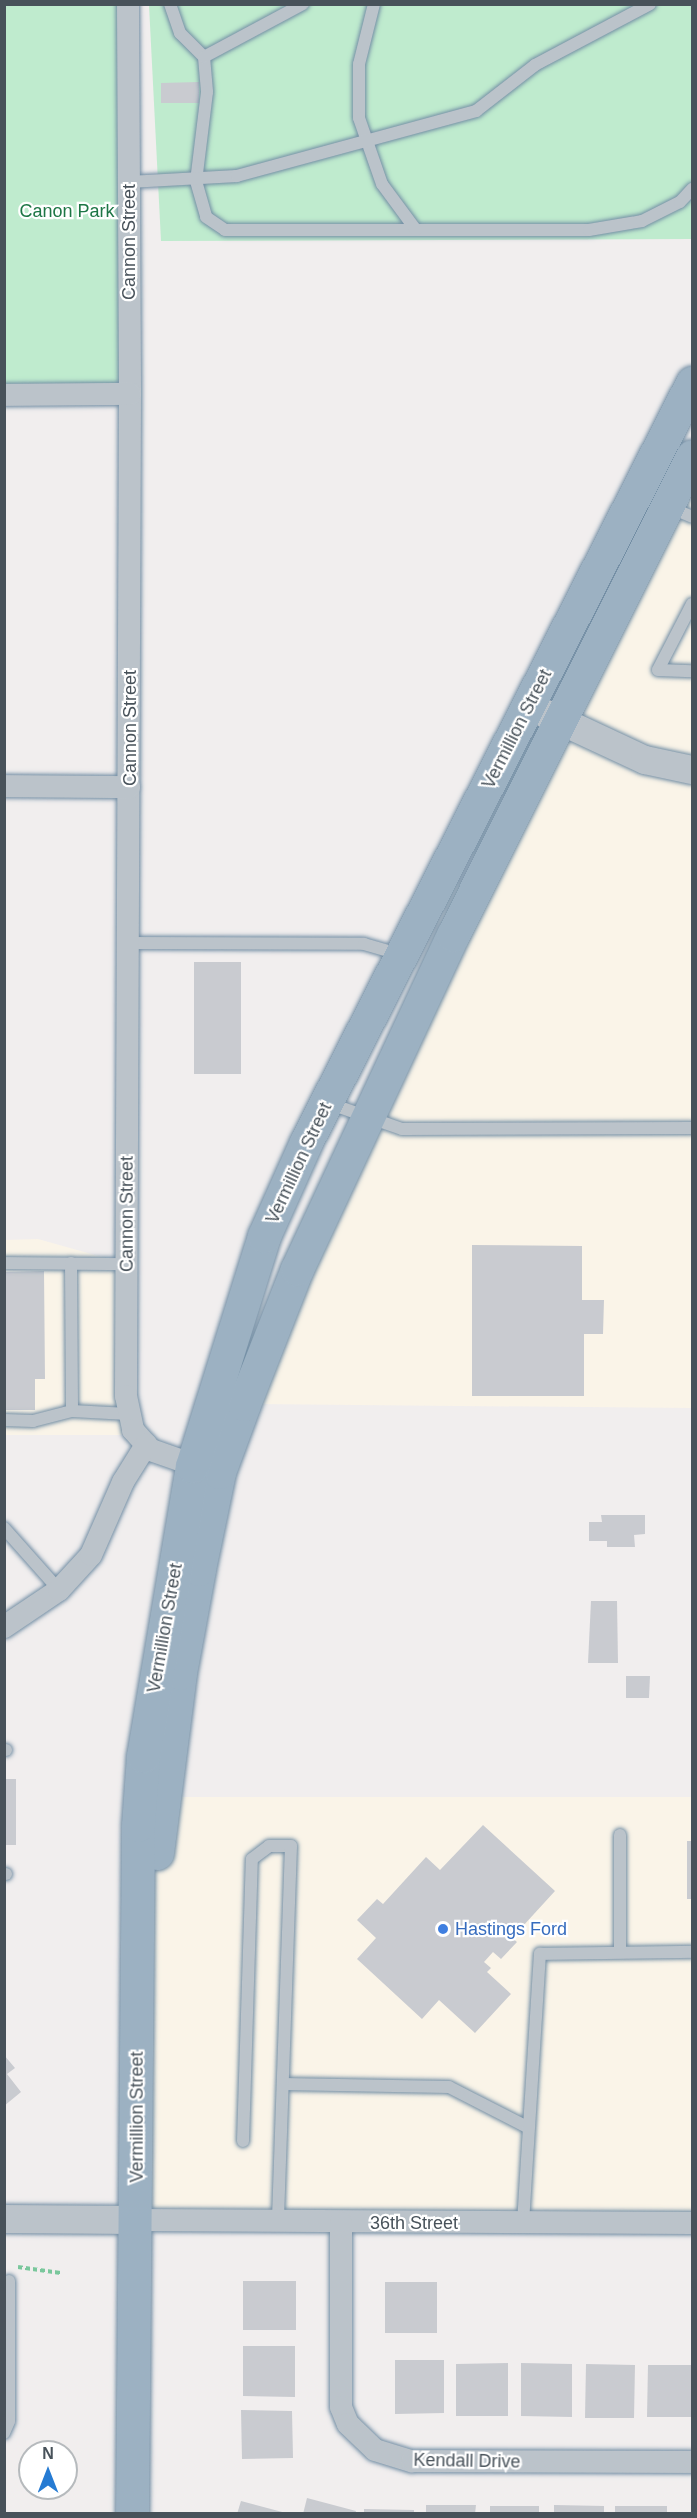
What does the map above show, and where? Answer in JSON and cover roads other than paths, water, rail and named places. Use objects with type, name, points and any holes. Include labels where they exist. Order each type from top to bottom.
[{"type":"highway","name":"Vermillion Street","points":[[132,2514],[138,2013],[206,1469],[264,1236],[400,954],[693,383]]},
{"type":"highway","name":"Vermillion Street","points":[[206,1469],[453,935],[560,723],[680,512],[693,456]]},
{"type":"street","name":"Cannon Street","points":[[128,4],[130,394],[128,1414],[133,1430],[146,1445],[162,1457],[206,1469]]},
{"type":"street","points":[[4,395],[130,394]]},
{"type":"street","points":[[529,706],[560,723],[645,760],[693,770]]},
{"type":"street","points":[[4,786],[129,787]]},
{"type":"street","points":[[4,1627],[59,1590],[91,1555],[123,1482],[146,1445]]},
{"type":"street","points":[[4,2219],[136,2220]]},
{"type":"street","name":"36th Street","points":[[136,2220],[278,2223],[693,2223]]},
{"type":"street","name":"Kendall Drive","points":[[341,2223],[341,2407],[348,2424],[375,2450],[412,2461],[693,2462]]},
{"type":"lane","points":[[170,4],[180,33],[204,57],[207,92],[196,181],[206,217],[225,230],[614,227],[651,217],[692,192]]},
{"type":"lane","points":[[204,57],[303,4]]},
{"type":"lane","points":[[374,4],[359,64],[359,118],[364,139],[382,184],[416,230]]},
{"type":"lane","points":[[129,182],[196,181],[237,176],[364,139],[476,111],[535,65],[650,4]]},
{"type":"lane","points":[[693,604],[658,670],[693,671]]},
{"type":"lane","points":[[129,943],[364,944],[400,954]]},
{"type":"lane","points":[[328,1103],[402,1129],[450,1131],[693,1128]]},
{"type":"lane","points":[[4,1263],[127,1264]]},
{"type":"lane","points":[[71,1263],[72,1411]]},
{"type":"lane","points":[[4,1420],[33,1421],[72,1411],[128,1414]]},
{"type":"lane","points":[[4,1528],[59,1590]]},
{"type":"lane","points":[[620,1835],[620,1952]]},
{"type":"lane","points":[[243,2141],[252,1858],[269,1846],[291,1846],[278,2223]]},
{"type":"lane","points":[[523,2223],[527,2127],[540,1954],[693,1952]]},
{"type":"lane","points":[[283,2084],[449,2086],[527,2127]]},
{"type":"lane","points":[[4,2433],[9,2421],[9,2281]]},
{"type":"place","name":"Hastings Ford","points":[[443,1929]]},
{"type":"park label","name":"Canon Park","points":[[67,211]]}]
